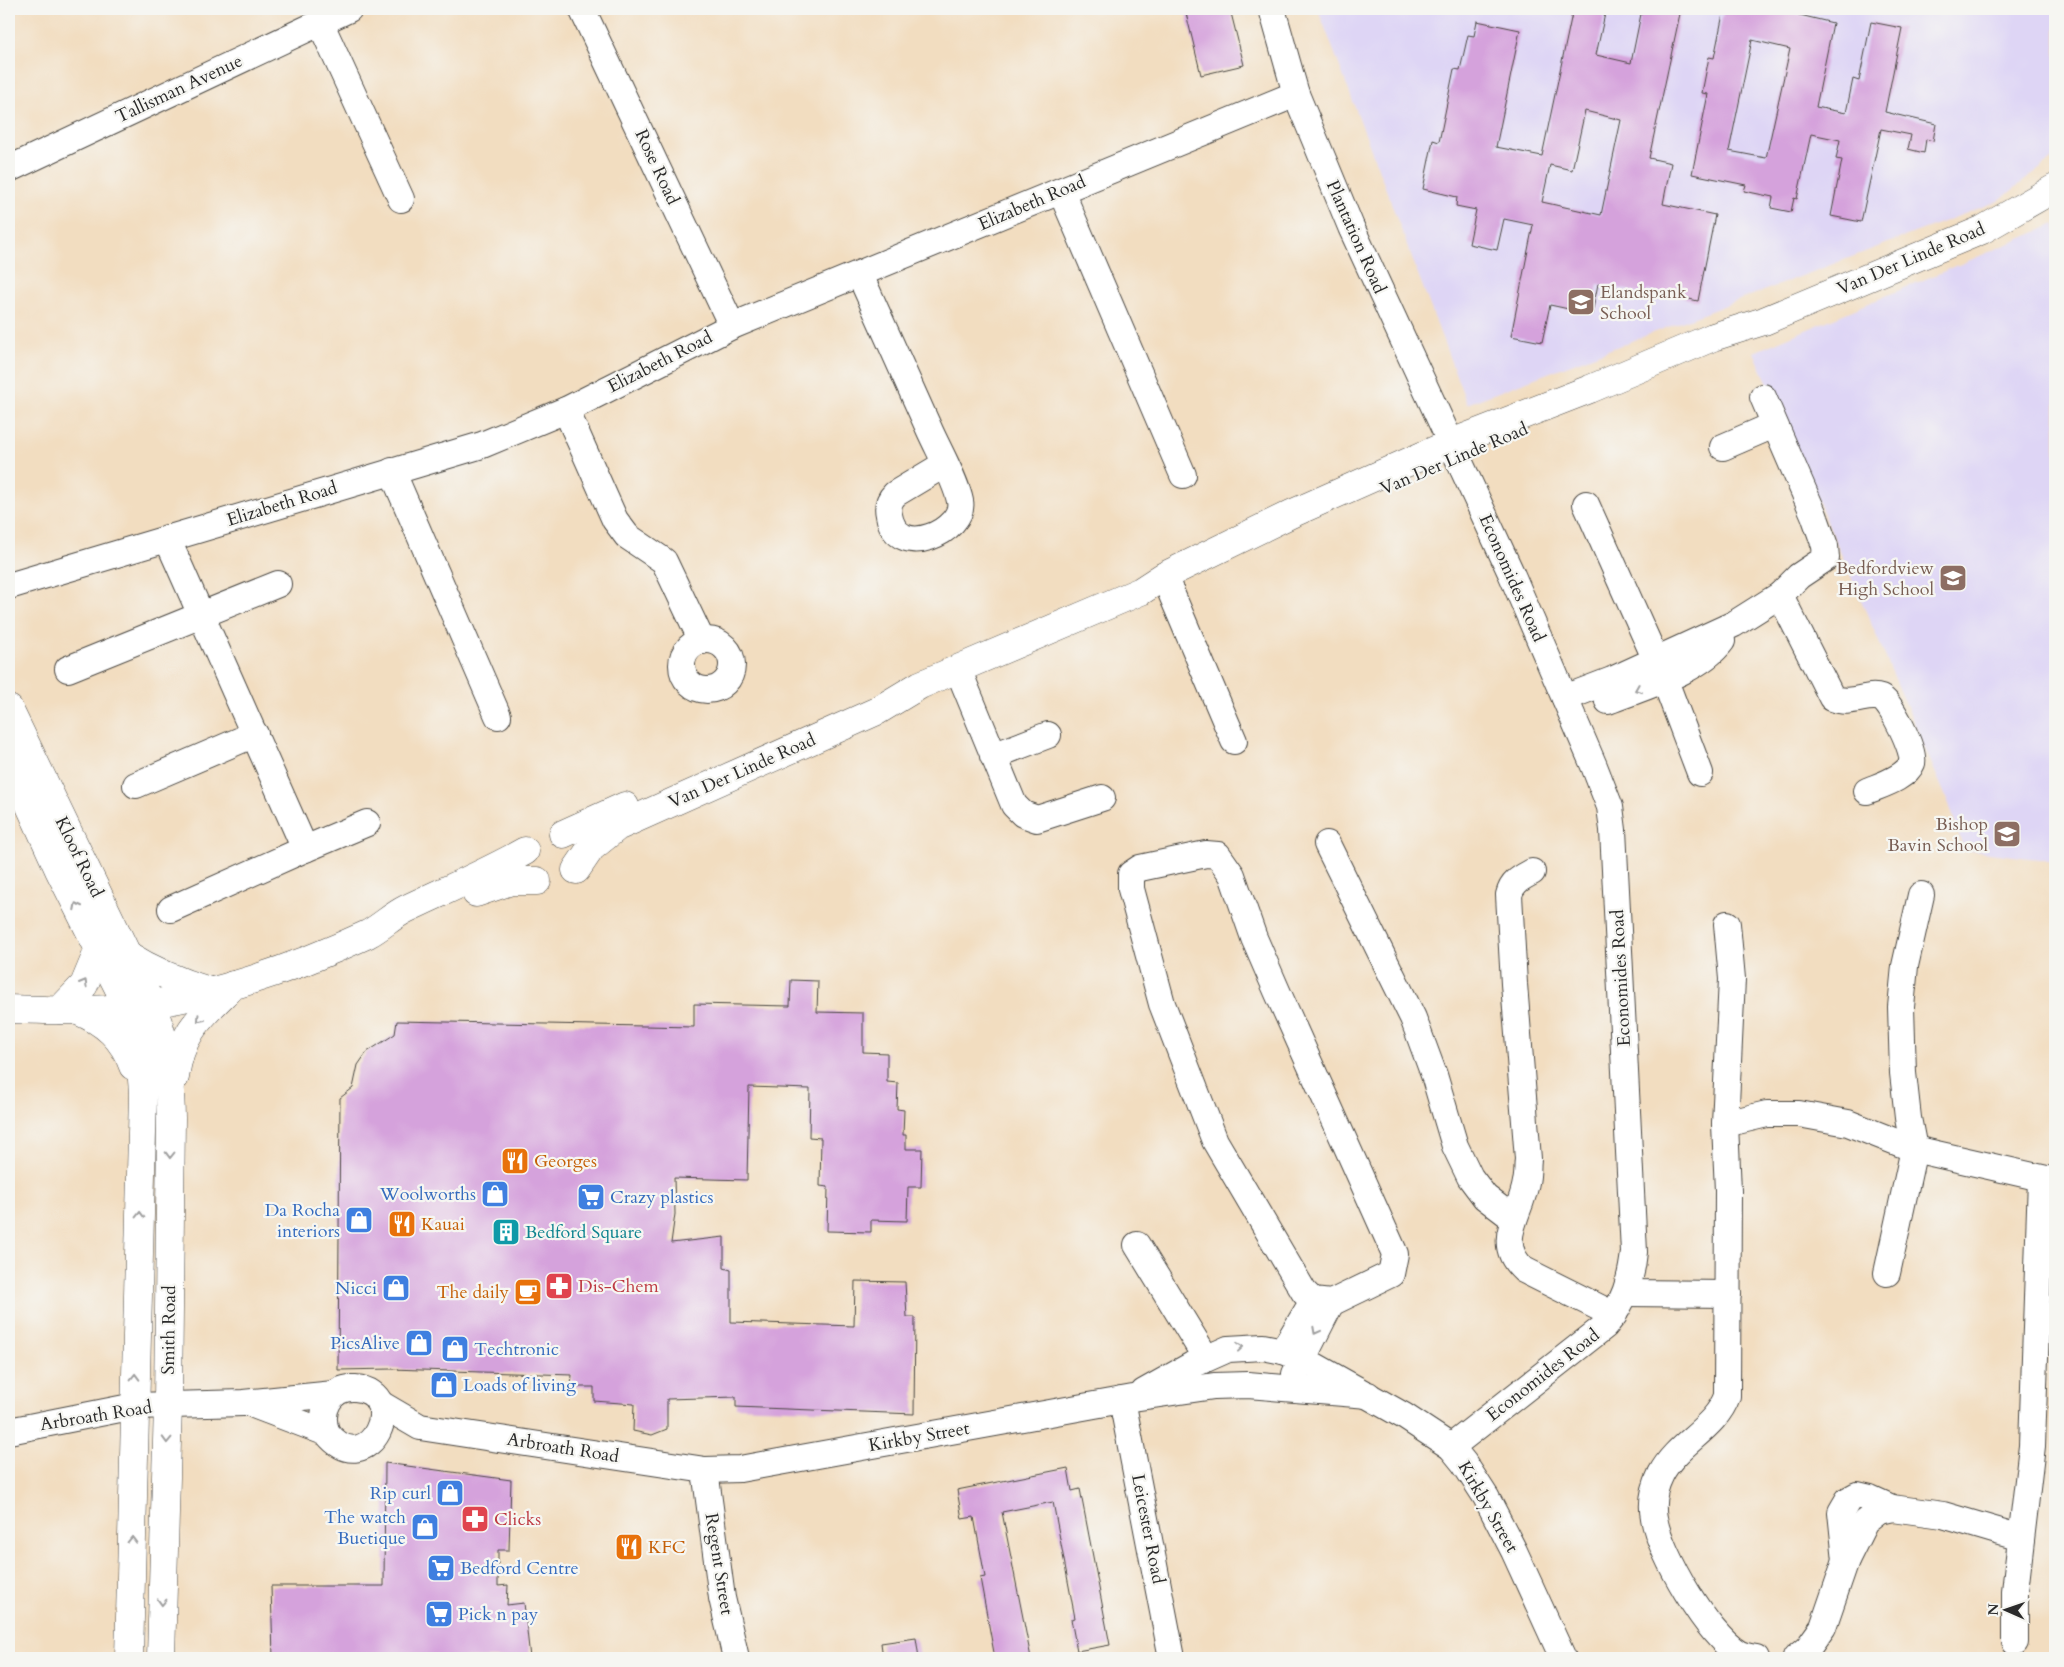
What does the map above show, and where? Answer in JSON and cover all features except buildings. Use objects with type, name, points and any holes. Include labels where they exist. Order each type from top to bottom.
[{"type":"main road","name":"Van Der Linde Road","points":[[576,870],[591,848],[617,826],[877,711],[920,685],[1166,580],[1211,564],[1454,450],[1701,356],[1744,336],[1764,321],[1982,230],[2055,188]]},
{"type":"main road","points":[[1982,230],[2020,218],[2055,202]]},
{"type":"main road","name":"Van Der Linde Road","points":[[563,834],[872,697],[920,685]]},
{"type":"main road","name":"Kloof Road","points":[[9,709],[18,774],[139,1006]]},
{"type":"main road","points":[[9,1008],[69,1010],[139,1006],[223,988],[306,961],[370,932],[405,910],[488,872],[525,851],[533,838],[540,834],[555,831],[563,834],[575,845],[578,862],[576,870],[562,883],[547,885],[537,882],[511,881],[412,922],[370,932]]},
{"type":"main road","points":[[525,851],[526,868],[537,882]]},
{"type":"main road","points":[[69,1010],[84,985],[112,951],[176,982],[223,988]]},
{"type":"main road","points":[[171,1118],[177,1062],[182,1044],[190,1030],[223,988]]},
{"type":"main road","name":"Smith Road","points":[[129,1658],[143,1093],[139,1006]]},
{"type":"main road","name":"Smith Road","points":[[139,1006],[162,1029],[170,1079],[168,1405],[161,1658]]},
{"type":"main road","points":[[69,1010],[92,1016],[114,1032],[131,1061],[143,1093]]},
{"type":"street","name":"Tallisman Avenue","points":[[9,168],[349,9]]},
{"type":"street","name":"Rose Road","points":[[582,9],[732,326]]},
{"type":"street","name":"Plantation Road","points":[[1272,9],[1296,94],[1351,227],[1454,450]]},
{"type":"street","points":[[320,22],[401,199]]},
{"type":"street","name":"Elizabeth Road","points":[[9,586],[482,444],[566,410],[732,326],[860,275],[1296,94]]},
{"type":"street","points":[[1061,191],[1183,475]]},
{"type":"street","points":[[860,275],[945,464]]},
{"type":"street","points":[[1568,707],[1660,669],[1780,595],[1799,576],[1826,558],[1826,546],[1814,515],[1763,397]]},
{"type":"street","points":[[566,410],[615,520],[627,536],[664,561],[702,641]]},
{"type":"street","points":[[1723,447],[1774,425]]},
{"type":"street","name":"Economides Road","points":[[1451,1448],[1594,1337],[1620,1304],[1632,1274],[1634,1252],[1614,830],[1610,807],[1568,707],[1454,450]]},
{"type":"street","points":[[392,471],[498,716]]},
{"type":"street","points":[[1586,504],[1660,669],[1700,772]]},
{"type":"street","points":[[167,538],[305,849]]},
{"type":"street","points":[[1166,580],[1234,741]]},
{"type":"street","points":[[68,669],[278,584]]},
{"type":"street","points":[[1780,595],[1832,698],[1844,702],[1876,697],[1885,700],[1905,736],[1913,760],[1912,764],[1894,780],[1867,791]]},
{"type":"street","points":[[958,669],[1014,805],[1023,814],[1037,819],[1102,798]]},
{"type":"street","points":[[136,784],[255,734]]},
{"type":"street","points":[[993,756],[1048,735]]},
{"type":"street","points":[[171,909],[368,823]]},
{"type":"street","points":[[1327,844],[1413,1018],[1434,1074],[1455,1146],[1470,1177],[1485,1197],[1514,1219]]},
{"type":"street","points":[[1288,1389],[1292,1354],[1322,1302],[1391,1274],[1395,1254],[1254,938],[1232,875],[1218,855],[1206,854],[1140,868],[1131,874],[1134,899],[1162,1004],[1215,1141],[1304,1292],[1322,1302]]},
{"type":"street","points":[[1532,872],[1518,880],[1511,887],[1510,895],[1514,984],[1528,1158],[1526,1183],[1509,1240],[1509,1250],[1514,1261],[1524,1270],[1620,1304],[1728,1294]]},
{"type":"street","points":[[1887,1273],[1914,1149],[1903,1073],[1901,1007],[1905,966],[1921,895]]},
{"type":"street","points":[[1727,924],[1732,979],[1725,1124],[1728,1294],[1727,1387],[1724,1403],[1710,1421],[1674,1454],[1656,1485],[1652,1502],[1659,1537],[1708,1625],[1739,1654],[1756,1658]]},
{"type":"street","points":[[1725,1124],[1768,1114],[1800,1114],[1848,1123],[1914,1149],[2048,1180],[2032,1446],[2015,1591],[2015,1642]]},
{"type":"street","points":[[1138,1245],[1203,1360],[1214,1386]]},
{"type":"street","name":"Kirkby Street","points":[[1127,1399],[1228,1349],[1263,1346],[1292,1354],[1368,1395],[1451,1448],[1464,1463],[1486,1498],[1538,1599],[1563,1658]]},
{"type":"street","name":"Kirkby Street","points":[[705,1470],[740,1470],[1127,1399],[1214,1386],[1248,1385],[1368,1395]]},
{"type":"street","points":[[346,1388],[356,1388],[373,1396],[379,1403],[383,1420],[377,1436],[362,1446],[352,1448],[334,1441],[327,1433],[323,1417],[324,1408],[334,1394],[346,1388]]},
{"type":"street","name":"Arbroath Road","points":[[9,1431],[135,1406],[243,1403],[334,1394]]},
{"type":"street","name":"Leicester Road","points":[[1127,1399],[1172,1658]]},
{"type":"street","name":"Arbroath Road","points":[[243,1403],[269,1410],[327,1433]]},
{"type":"street","name":"Arbroath Road","points":[[379,1403],[420,1427]]},
{"type":"street","name":"Arbroath Road","points":[[377,1436],[420,1427],[705,1470]]},
{"type":"street","name":"Regent Street","points":[[705,1470],[722,1598],[736,1658]]},
{"type":"street","points":[[1796,1658],[1808,1648],[1823,1627],[1846,1560],[1866,1522],[1879,1511],[1892,1508],[1943,1515],[2020,1538]]},
{"type":"shaded area","name":"Elandspank School","points":[[1318,9],[2055,9],[2055,157],[1998,201],[1467,404]]},
{"type":"shaded area","name":"Bedfordview High School","points":[[2055,224],[2055,861],[1964,850],[1949,804],[1754,352]]},
{"type":"place","name":"Elandspank School","points":[[1581,302]]},
{"type":"place","name":"Bedfordview High School","points":[[1953,578]]},
{"type":"place","name":"Bishop Bavin School","points":[[2007,834]]},
{"type":"place","name":"Georges","points":[[515,1161]]},
{"type":"place","name":"Woolworths","points":[[495,1194]]},
{"type":"place","name":"Crazy plastics","points":[[591,1197]]},
{"type":"place","name":"Da Rocha interiors","points":[[359,1220]]},
{"type":"place","name":"Kauai","points":[[402,1224]]},
{"type":"place","name":"Bedford Square","points":[[506,1232]]},
{"type":"place","name":"Dis-Chem","points":[[559,1286]]},
{"type":"place","name":"Nicci","points":[[396,1288]]},
{"type":"place","name":"The daily","points":[[528,1292]]},
{"type":"place","name":"PicsAlive","points":[[419,1343]]},
{"type":"place","name":"Techtronic","points":[[455,1349]]},
{"type":"place","name":"Loads of living","points":[[444,1385]]},
{"type":"place","name":"Rip curl","points":[[450,1493]]},
{"type":"place","name":"Clicks","points":[[475,1519]]},
{"type":"place","name":"The watch Buetique","points":[[425,1527]]},
{"type":"place","name":"KFC","points":[[629,1547]]},
{"type":"place","name":"Bedford Centre","points":[[441,1568]]},
{"type":"place","name":"Pick n pay","points":[[439,1614]]}]
